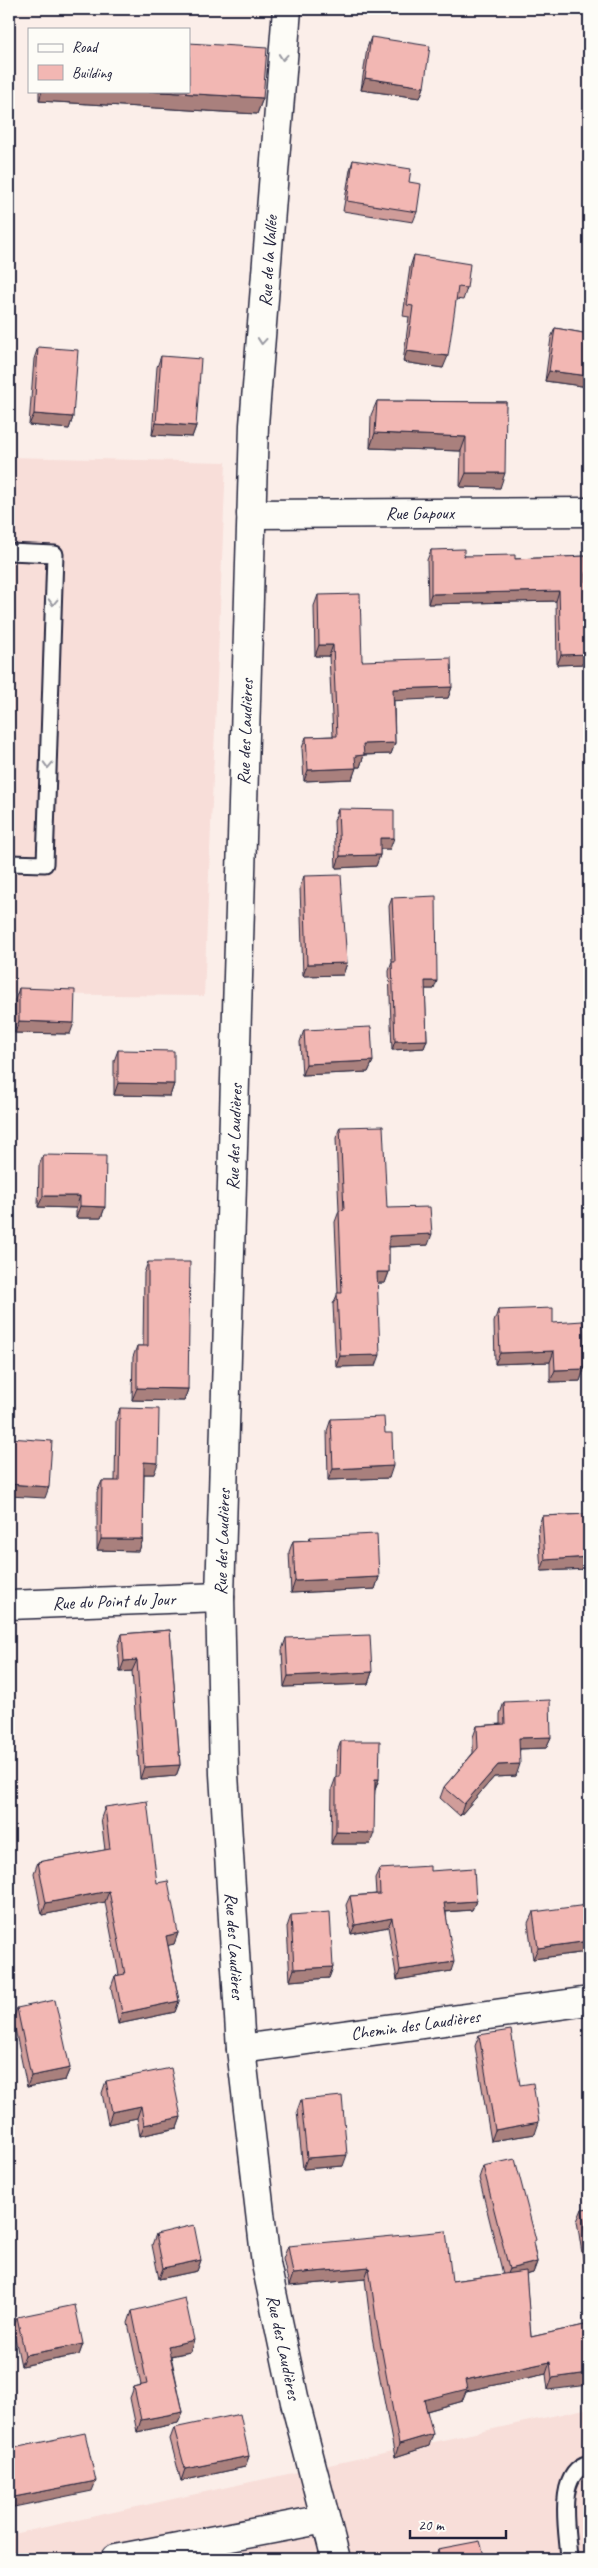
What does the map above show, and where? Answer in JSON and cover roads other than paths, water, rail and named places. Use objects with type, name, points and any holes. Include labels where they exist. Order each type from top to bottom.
[{"type":"street","name":"Rue de la Vallée","points":[[251,514],[254,425],[288,9]]},
{"type":"street","name":"Rue Gapoux","points":[[251,514],[589,512]]},
{"type":"street","name":"Rue des Laudières","points":[[251,514],[220,1597],[224,1774],[241,2049],[266,2264],[295,2402],[336,2559]]},
{"type":"street","name":"Rue du Point du Jour","points":[[9,1605],[220,1597]]},
{"type":"street","name":"Chemin des Laudières","points":[[241,2049],[589,2000]]},
{"type":"street","points":[[115,2559],[325,2519]]},
{"type":"lane","points":[[9,552],[55,554],[45,864],[9,862]]},
{"type":"lane","points":[[570,2559],[565,2497],[571,2477],[584,2465],[589,2464]]}]
